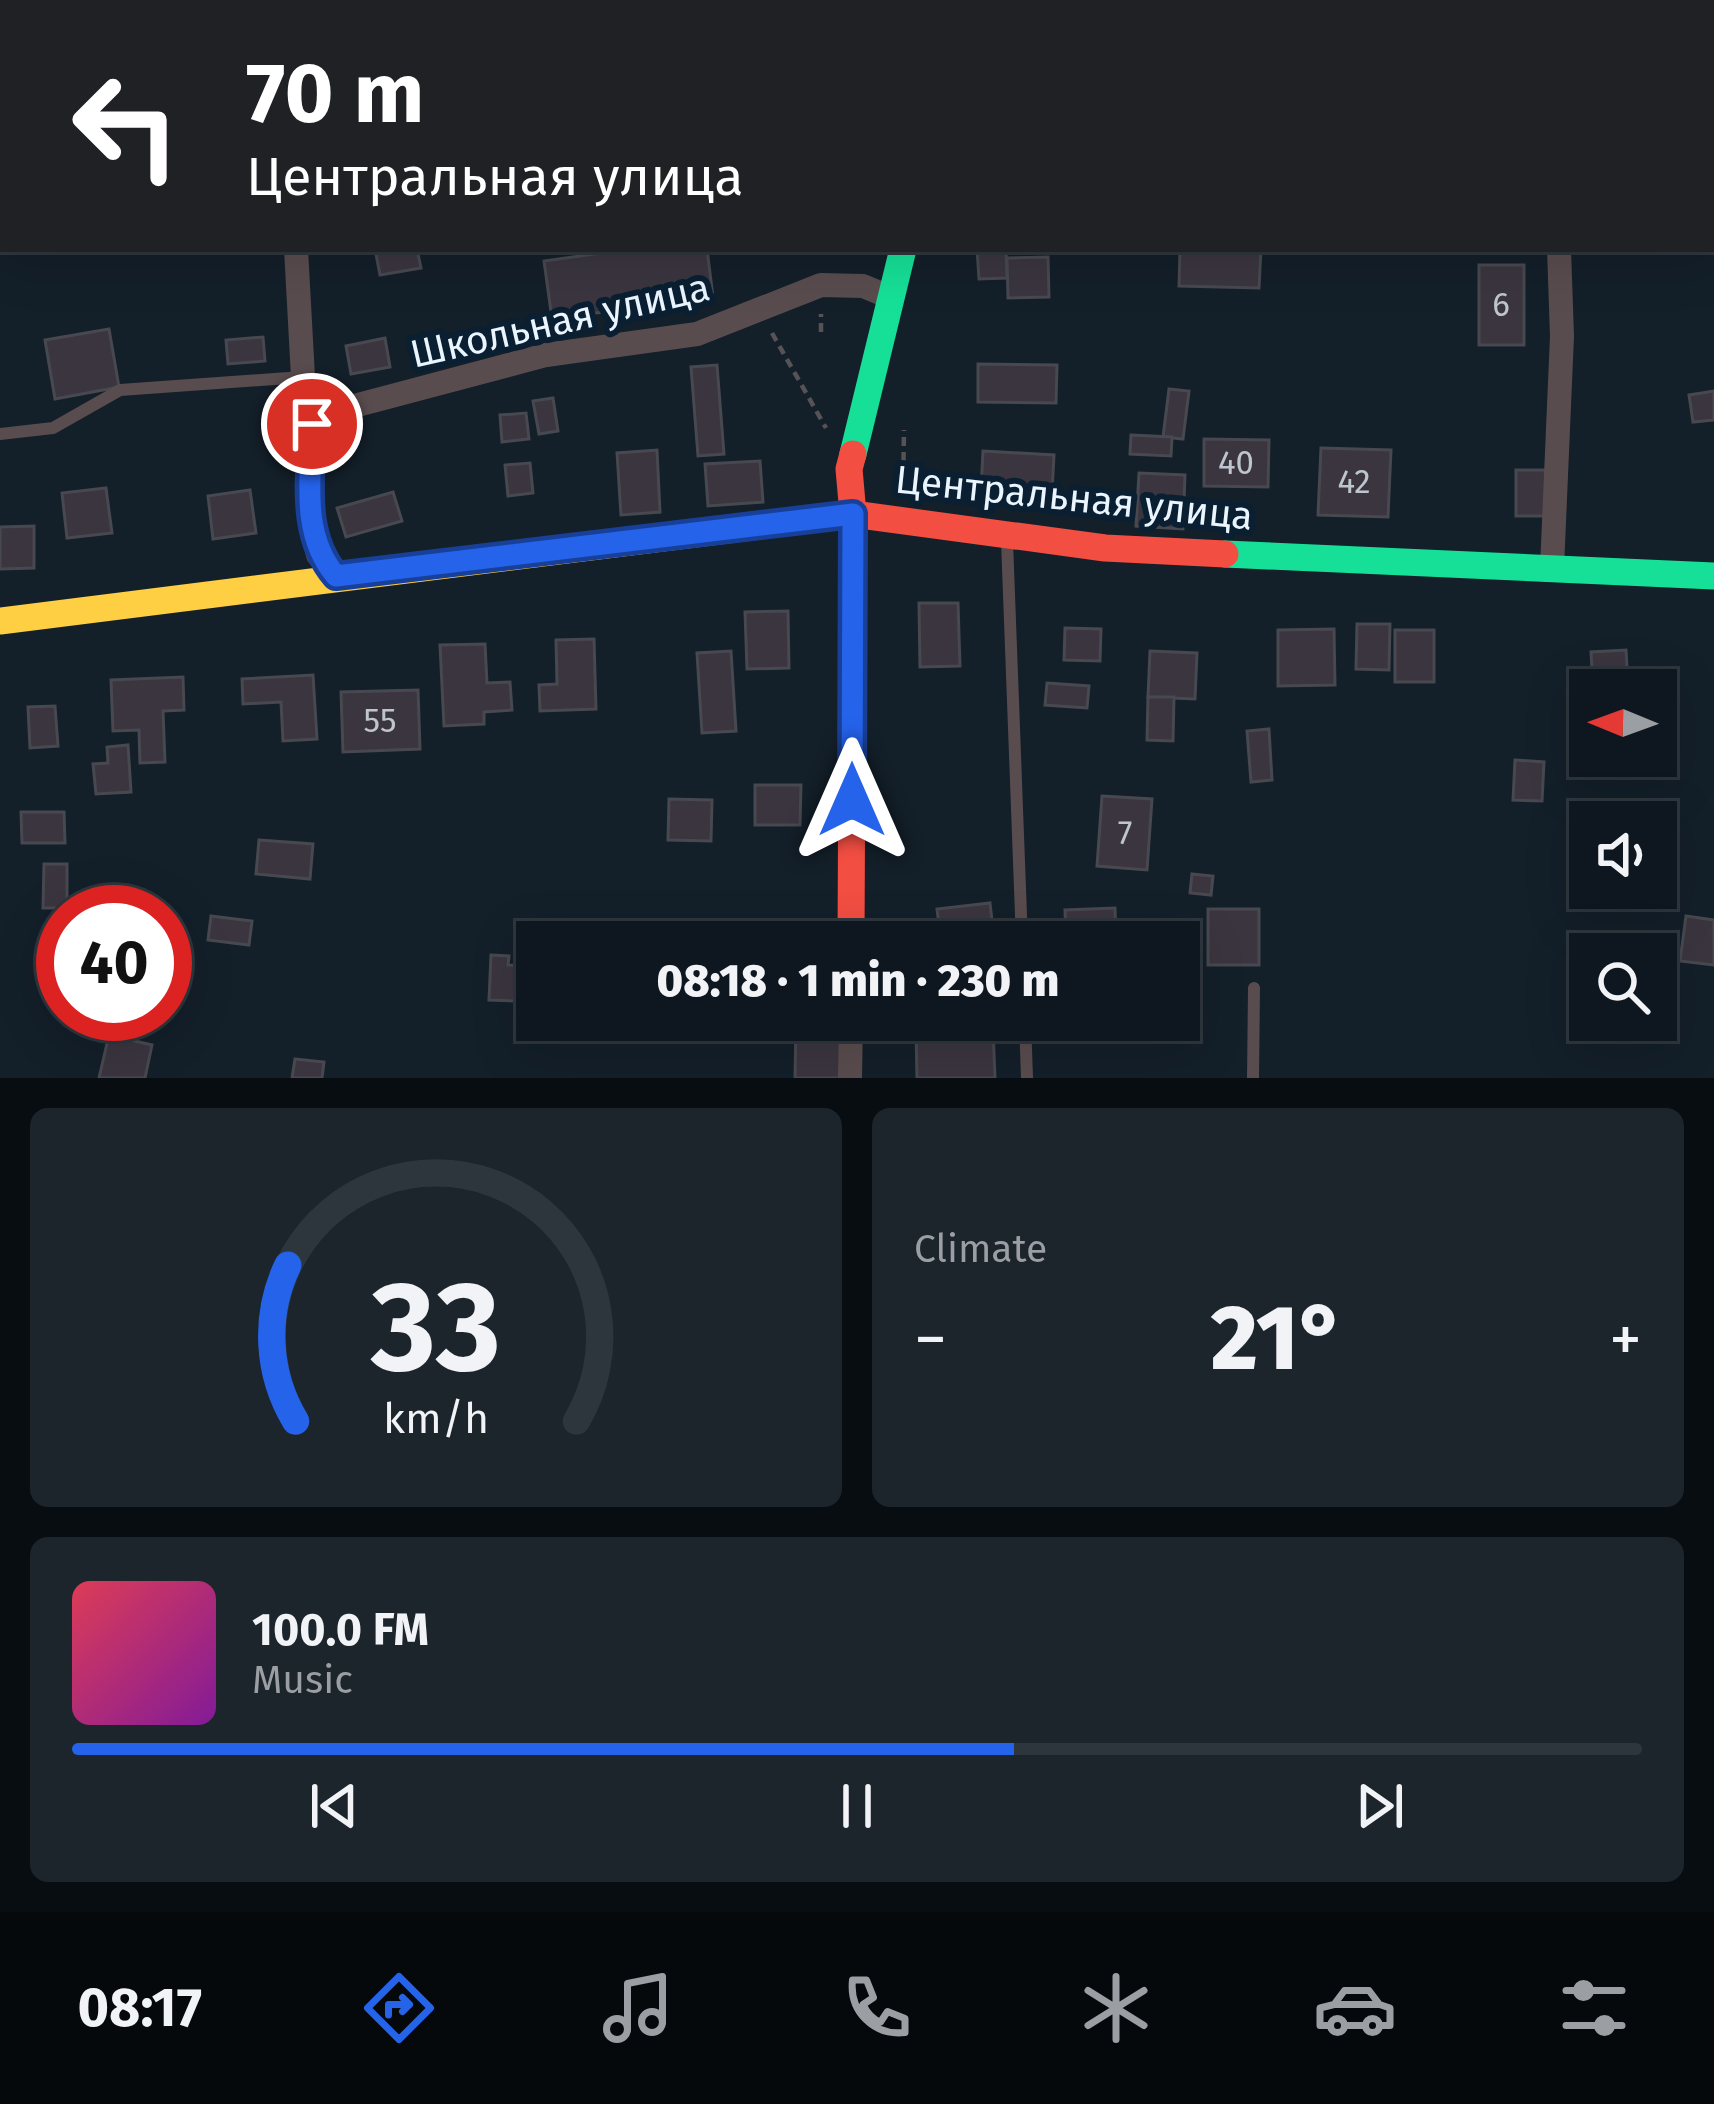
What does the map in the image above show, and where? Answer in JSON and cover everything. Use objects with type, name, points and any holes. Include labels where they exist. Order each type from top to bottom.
[{"type":"street","points":[[296,252],[303,377],[312,424],[310,519],[318,555],[336,576]]},
{"type":"street","points":[[851,921],[853,514],[849,469],[902,252]]},
{"type":"street","points":[[1552,568],[1562,336],[1559,252]]},
{"type":"street","name":"Школьная улица","points":[[312,424],[354,406],[546,355],[697,334],[821,285],[842,283],[892,298]]},
{"type":"street","name":"Центральная улица","points":[[0,621],[853,514],[1105,548],[1714,576]]},
{"type":"street","points":[[850,1041],[850,1078]]},
{"type":"lane","points":[[0,434],[53,428],[120,390],[303,377]]},
{"type":"lane","points":[[1007,534],[1021,921]]},
{"type":"lane","points":[[1253,1078],[1255,988]]},
{"type":"lane","points":[[1026,1041],[1027,1078]]},
{"type":"path","points":[[759,309],[849,469]]},
{"type":"path","points":[[903,520],[904,430]]},
{"type":"building","points":[[376,252],[418,252],[421,268],[380,275]]},
{"type":"building","points":[[608,252],[707,252],[713,297],[552,319],[544,261]]},
{"type":"building","points":[[977,252],[1006,252],[1007,278],[979,279]]},
{"type":"building","points":[[1180,252],[1261,252],[1259,288],[1179,286]]},
{"type":"building","points":[[1048,257],[1049,297],[1008,298],[1007,258]]},
{"type":"building","points":[[1479,265],[1524,265],[1524,345],[1479,345]]},
{"type":"building","points":[[109,329],[119,387],[55,399],[45,340]]},
{"type":"building","points":[[263,337],[265,361],[228,364],[226,340]]},
{"type":"building","points":[[385,338],[390,367],[351,374],[346,346]]},
{"type":"building","points":[[978,364],[1057,365],[1056,403],[978,402]]},
{"type":"building","points":[[717,365],[724,454],[698,456],[691,367]]},
{"type":"building","points":[[1169,389],[1189,391],[1183,439],[1163,437]]},
{"type":"building","points":[[1714,391],[1714,420],[1693,422],[1689,395]]},
{"type":"building","points":[[553,398],[558,431],[539,434],[533,401]]},
{"type":"building","points":[[526,413],[529,439],[502,442],[500,415]]},
{"type":"building","points":[[1131,435],[1172,437],[1171,456],[1130,454]]},
{"type":"building","points":[[1204,439],[1269,440],[1268,487],[1204,486]]},
{"type":"building","points":[[1321,448],[1391,450],[1388,517],[1318,515]]},
{"type":"building","points":[[657,450],[660,512],[621,515],[617,453]]},
{"type":"building","points":[[983,451],[1054,455],[1052,493],[981,490]]},
{"type":"building","points":[[760,461],[763,502],[708,506],[705,464]]},
{"type":"building","points":[[530,463],[533,493],[508,496],[505,465]]},
{"type":"building","points":[[1516,470],[1548,470],[1548,516],[1516,516]]},
{"type":"building","points":[[1139,473],[1185,475],[1183,529],[1136,526]]},
{"type":"building","points":[[106,488],[112,533],[67,538],[62,493]]},
{"type":"building","points":[[250,490],[256,533],[213,539],[208,496]]},
{"type":"building","points":[[393,492],[402,521],[346,537],[337,508]]},
{"type":"building","points":[[34,526],[34,568],[0,569],[0,527]]},
{"type":"building","points":[[919,603],[958,603],[960,666],[920,667]]},
{"type":"building","points":[[788,611],[789,668],[747,669],[745,612]]},
{"type":"building","points":[[1357,624],[1390,624],[1389,670],[1356,669]]},
{"type":"building","points":[[1065,628],[1101,629],[1100,661],[1064,660]]},
{"type":"building","points":[[1334,629],[1335,685],[1278,686],[1278,630]]},
{"type":"building","points":[[1395,630],[1434,630],[1434,682],[1395,682]]},
{"type":"building","points":[[594,639],[596,709],[540,711],[539,685],[557,684],[556,640]]},
{"type":"building","points":[[485,644],[487,683],[510,682],[512,710],[484,712],[484,724],[444,726],[440,645]]},
{"type":"building","points":[[1626,650],[1627,669],[1592,669],[1591,652]]},
{"type":"building","points":[[731,651],[736,731],[702,733],[697,653]]},
{"type":"building","points":[[1150,651],[1197,653],[1195,699],[1148,697]]},
{"type":"building","points":[[313,675],[317,739],[283,741],[281,702],[243,704],[242,679]]},
{"type":"building","points":[[183,677],[184,710],[163,711],[165,762],[140,763],[139,730],[113,731],[111,680]]},
{"type":"building","points":[[1047,683],[1089,686],[1087,708],[1045,705]]},
{"type":"building","points":[[418,690],[420,749],[343,752],[341,692]]},
{"type":"building","points":[[1148,697],[1174,697],[1173,741],[1147,740]]},
{"type":"building","points":[[55,706],[58,746],[30,748],[28,707]]},
{"type":"building","points":[[1269,729],[1272,780],[1251,782],[1247,731]]},
{"type":"building","points":[[128,745],[131,792],[96,794],[93,764],[108,763],[107,747]]},
{"type":"building","points":[[1515,760],[1544,762],[1542,801],[1513,800]]},
{"type":"building","points":[[755,785],[801,785],[800,825],[755,825]]},
{"type":"building","points":[[1102,796],[1152,799],[1147,870],[1097,866]]},
{"type":"building","points":[[669,799],[712,800],[711,841],[668,840]]},
{"type":"building","points":[[21,812],[64,812],[65,843],[22,843]]},
{"type":"building","points":[[259,840],[313,844],[310,879],[256,874]]},
{"type":"building","points":[[44,864],[67,864],[67,885],[44,885]]},
{"type":"building","points":[[1192,874],[1213,876],[1211,895],[1190,893]]},
{"type":"building","points":[[990,903],[992,921],[938,921],[937,909]]},
{"type":"building","points":[[1115,908],[1115,921],[1065,921],[1065,910]]},
{"type":"building","points":[[1208,909],[1259,909],[1259,965],[1208,965]]},
{"type":"building","points":[[211,916],[252,921],[249,945],[208,940]]},
{"type":"building","points":[[1686,916],[1714,920],[1714,965],[1680,961]]},
{"type":"building","points":[[491,955],[509,956],[508,965],[516,965],[516,1001],[489,1000]]},
{"type":"building","points":[[108,1041],[152,1045],[145,1078],[99,1078]]},
{"type":"building","points":[[796,1041],[841,1041],[840,1078],[795,1078]]},
{"type":"building","points":[[916,1041],[994,1041],[995,1078],[917,1078]]},
{"type":"building","points":[[295,1059],[324,1062],[322,1078],[292,1078]]},
{"type":"traffic: fast","points":[[853,454],[902,252]]},
{"type":"traffic: fast","points":[[1225,554],[1714,576]]},
{"type":"traffic: slow","points":[[0,621],[799,521]]},
{"type":"traffic: jam","points":[[851,921],[853,514],[849,469],[853,454]]},
{"type":"traffic: jam","points":[[799,521],[853,514],[1105,548],[1225,554]]},
{"type":"route","points":[[312,424],[310,519],[318,555],[336,576],[853,514],[852,800]]}]
